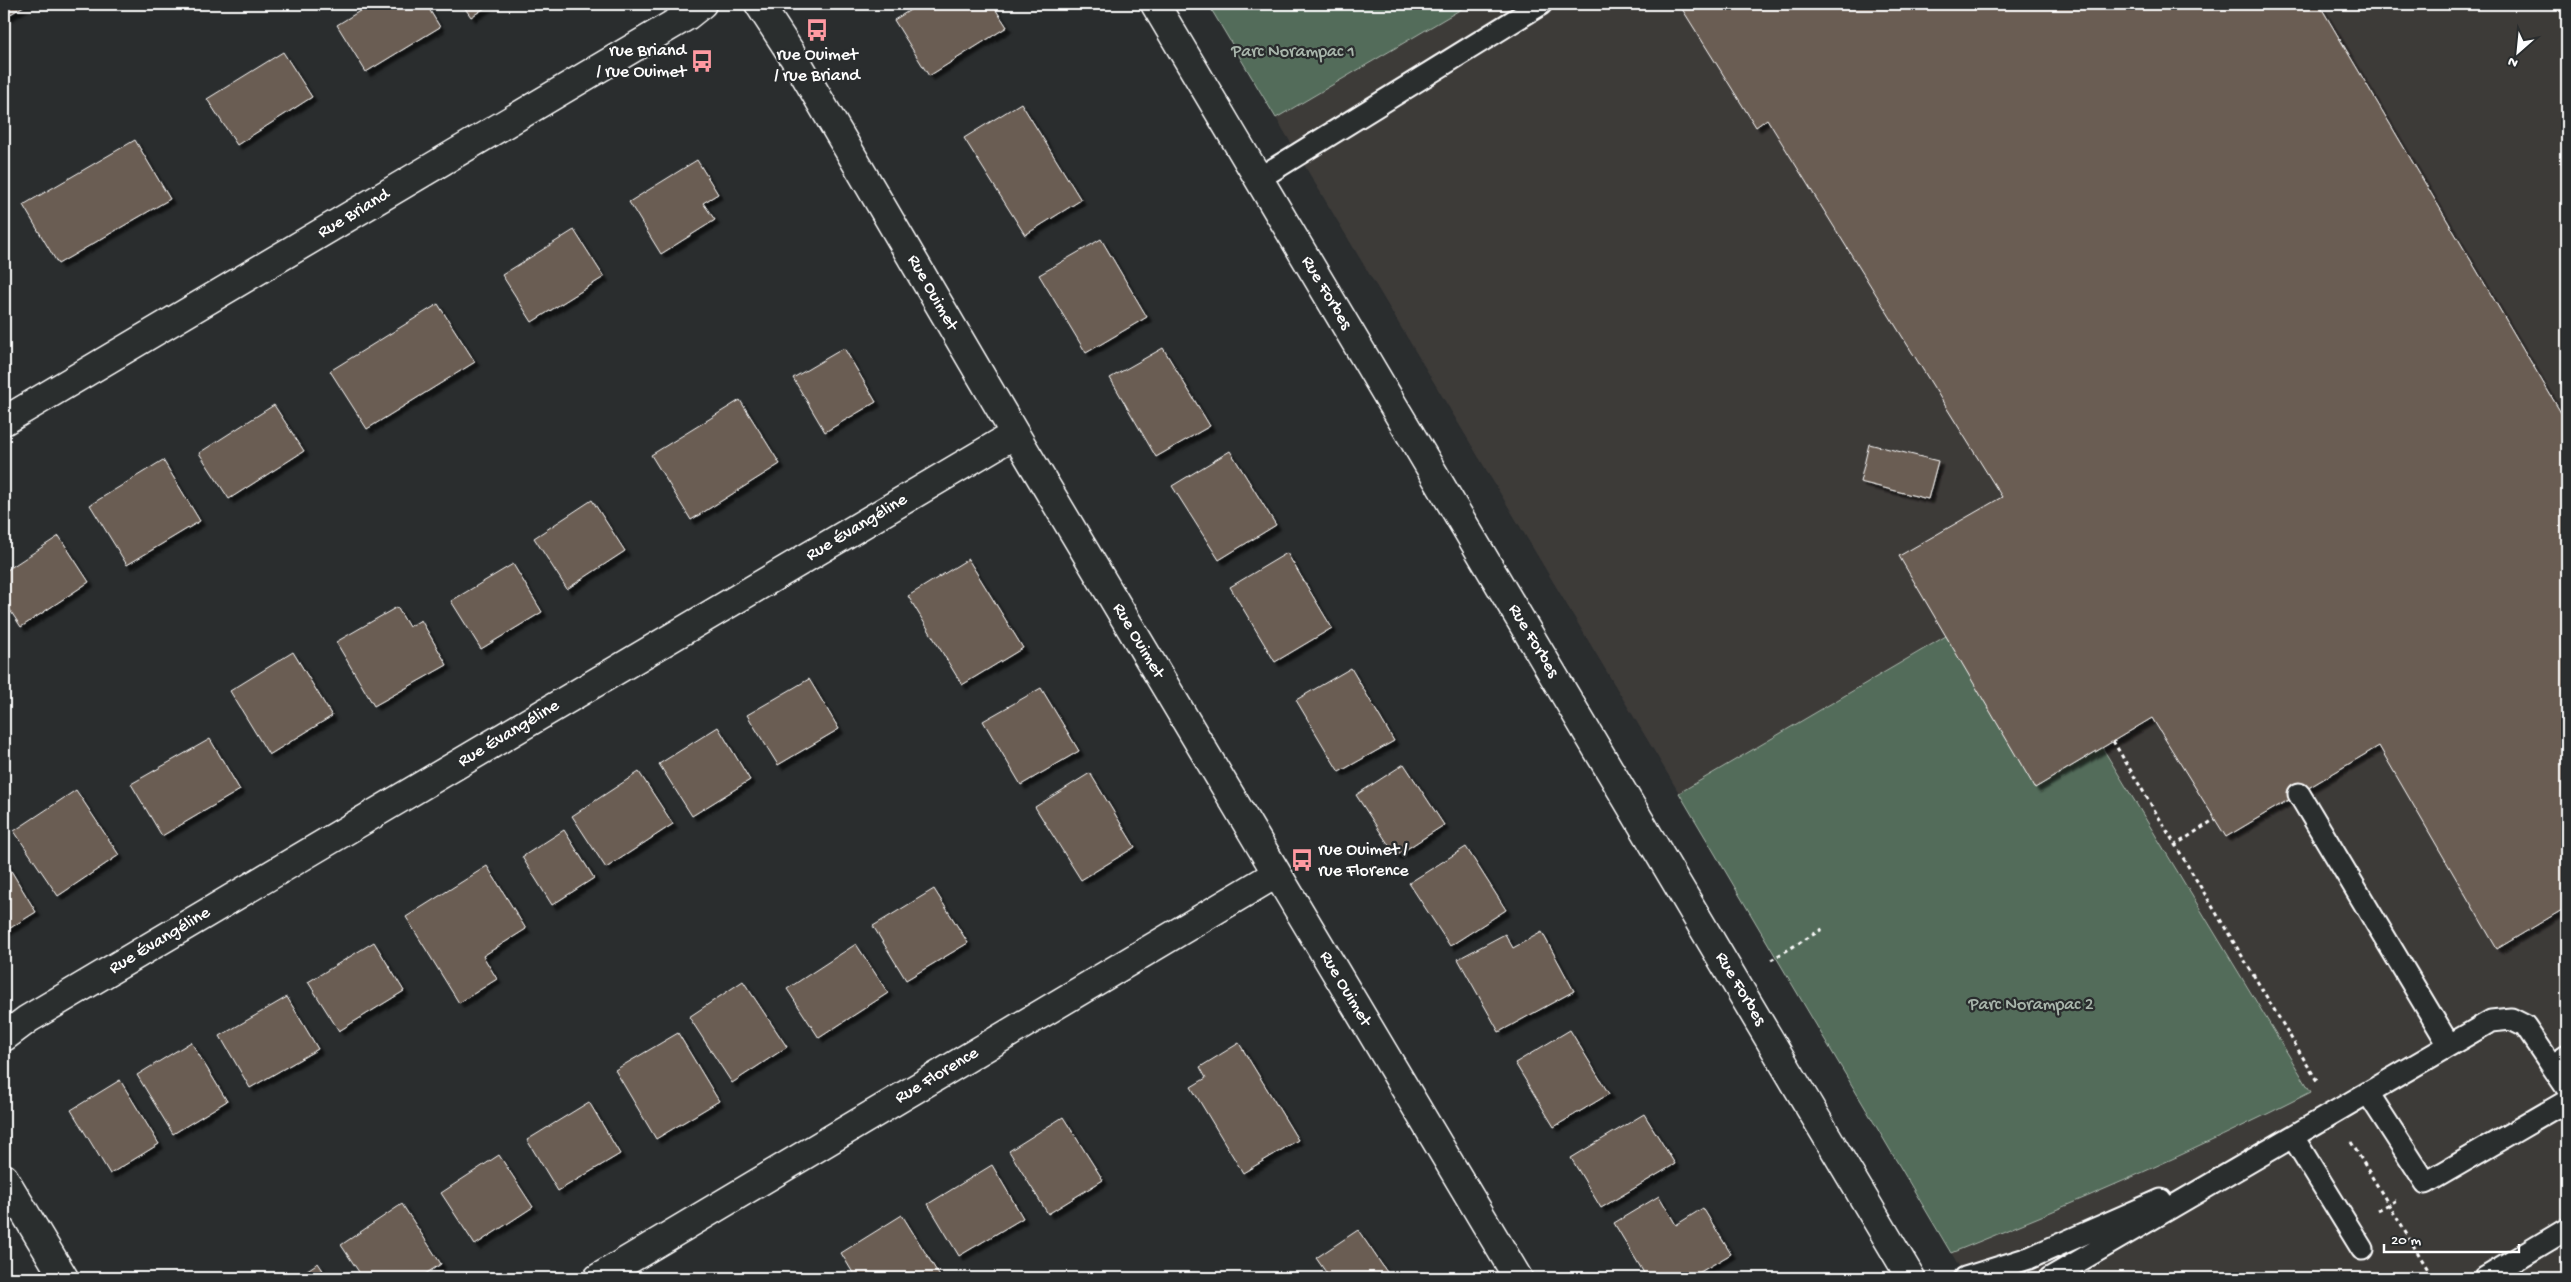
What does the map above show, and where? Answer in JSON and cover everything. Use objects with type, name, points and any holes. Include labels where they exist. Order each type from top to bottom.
[{"type":"street","name":"Rue Briand","points":[[4,421],[679,21],[702,4]]},
{"type":"street","name":"Rue Ouimet","points":[[759,4],[805,75],[1015,434],[1518,1278]]},
{"type":"street","name":"Rue Forbes","points":[[1154,4],[1911,1278]]},
{"type":"street","name":"Rue Évangéline","points":[[4,1037],[28,1019],[1015,434]]},
{"type":"street","name":"Rue Florence","points":[[598,1278],[1276,874]]},
{"type":"street","points":[[4,1178],[64,1278]]},
{"type":"lane","points":[[1258,179],[1541,4]]},
{"type":"lane","points":[[2299,794],[2449,1045]]},
{"type":"lane","points":[[2050,1278],[2491,1021],[2511,1019],[2525,1026],[2560,1061],[2567,1088]]},
{"type":"lane","points":[[2368,1093],[2426,1183],[2567,1101]]},
{"type":"lane","points":[[2293,1137],[2362,1250]]},
{"type":"lane","points":[[1965,1278],[2028,1258],[2253,1160]]},
{"type":"lane","points":[[2485,1278],[2567,1229]]},
{"type":"path","points":[[2113,741],[2174,846],[2320,1087]]},
{"type":"path","points":[[2174,846],[2215,819]]},
{"type":"path","points":[[1771,960],[1824,928]]},
{"type":"path","points":[[2349,1139],[2432,1278]]},
{"type":"path","points":[[2349,1227],[2426,1183]]},
{"type":"shaded area","points":[[1208,4],[2567,4],[2567,1278],[1966,1278],[1656,754]]},
{"type":"green space","name":"Parc Norampac 1","points":[[1208,4],[1470,4],[1276,118]]},
{"type":"green space","name":"Parc Norampac 2","points":[[1946,636],[2102,747],[2311,1092],[2223,1136],[2133,1177],[1951,1253],[1679,793]]},
{"type":"building","points":[[4,4],[27,4],[4,18]]},
{"type":"building","points":[[371,4],[426,4],[440,27],[366,72],[337,25]]},
{"type":"building","points":[[462,4],[491,4],[471,17]]},
{"type":"building","points":[[920,4],[992,4],[1007,27],[929,76],[894,20]]},
{"type":"building","points":[[1679,4],[2319,4],[2567,423],[2567,907],[2497,949],[2379,746],[2226,837],[2152,718],[2035,788],[1899,556],[2002,497],[1767,119],[1756,127]]},
{"type":"building","points":[[283,52],[312,97],[237,145],[207,99]]},
{"type":"building","points":[[1021,103],[1081,200],[1025,235],[964,138]]},
{"type":"building","points":[[135,140],[170,199],[58,264],[23,205]]},
{"type":"building","points":[[697,160],[718,194],[703,203],[715,220],[661,254],[629,202]]},
{"type":"building","points":[[574,230],[604,277],[532,322],[502,275]]},
{"type":"building","points":[[1101,239],[1147,317],[1086,353],[1039,275]]},
{"type":"building","points":[[438,304],[475,362],[367,429],[330,371]]},
{"type":"building","points":[[844,348],[876,402],[825,432],[793,378]]},
{"type":"building","points":[[1163,348],[1210,426],[1156,457],[1110,378]]},
{"type":"building","points":[[740,400],[780,464],[691,520],[651,455]]},
{"type":"building","points":[[274,405],[304,451],[229,499],[199,453]]},
{"type":"building","points":[[1869,444],[1938,461],[1928,499],[1860,482]]},
{"type":"building","points":[[1230,451],[1276,525],[1219,560],[1172,486]]},
{"type":"building","points":[[163,460],[200,521],[127,565],[90,505]]},
{"type":"building","points":[[592,500],[625,551],[567,589],[534,538]]},
{"type":"building","points":[[59,536],[89,582],[21,627],[4,601],[4,572]]},
{"type":"building","points":[[1287,553],[1332,628],[1275,662],[1230,587]]},
{"type":"building","points":[[968,559],[1023,648],[962,685],[908,596]]},
{"type":"building","points":[[513,564],[542,612],[481,649],[451,601]]},
{"type":"building","points":[[397,607],[409,627],[421,620],[447,665],[374,706],[336,642]]},
{"type":"building","points":[[293,652],[332,716],[269,755],[230,691]]},
{"type":"building","points":[[1351,668],[1394,741],[1339,772],[1296,700]]},
{"type":"building","points":[[809,679],[839,729],[778,765],[747,715]]},
{"type":"building","points":[[1041,688],[1079,751],[1021,785],[983,721]]},
{"type":"building","points":[[718,727],[750,780],[692,816],[659,764]]},
{"type":"building","points":[[210,739],[240,790],[162,836],[131,784]]},
{"type":"building","points":[[1404,764],[1444,825],[1396,856],[1356,795]]},
{"type":"building","points":[[639,772],[673,824],[606,868],[572,816]]},
{"type":"building","points":[[1090,773],[1135,847],[1081,880],[1035,807]]},
{"type":"building","points":[[76,790],[119,855],[58,896],[14,831]]},
{"type":"building","points":[[564,830],[594,878],[552,905],[522,857]]},
{"type":"building","points":[[1466,847],[1506,910],[1450,946],[1409,883]]},
{"type":"building","points":[[4,859],[36,912],[4,932]]},
{"type":"building","points":[[487,866],[526,929],[483,956],[497,979],[459,1003],[406,917]]},
{"type":"building","points":[[934,889],[968,943],[906,980],[873,926]]},
{"type":"building","points":[[1542,932],[1574,991],[1499,1032],[1458,959],[1505,934],[1513,948]]},
{"type":"building","points":[[374,942],[404,991],[339,1031],[308,982]]},
{"type":"building","points":[[856,944],[888,993],[819,1038],[787,989]]},
{"type":"building","points":[[743,981],[787,1047],[732,1083],[689,1017]]},
{"type":"building","points":[[287,997],[318,1049],[250,1088],[220,1036]]},
{"type":"building","points":[[1570,1030],[1609,1094],[1554,1127],[1515,1063]]},
{"type":"building","points":[[678,1033],[719,1101],[656,1139],[615,1070]]},
{"type":"building","points":[[191,1042],[227,1101],[173,1134],[137,1075]]},
{"type":"building","points":[[1239,1043],[1298,1140],[1243,1173],[1191,1087],[1206,1078],[1200,1067]]},
{"type":"building","points":[[120,1080],[159,1144],[110,1174],[71,1110]]},
{"type":"building","points":[[589,1102],[620,1154],[558,1191],[527,1140]]},
{"type":"building","points":[[1644,1114],[1675,1164],[1601,1208],[1571,1158]]},
{"type":"building","points":[[1063,1117],[1103,1180],[1048,1214],[1009,1151]]},
{"type":"building","points":[[499,1155],[533,1207],[475,1245],[441,1193]]},
{"type":"building","points":[[992,1165],[1023,1218],[959,1256],[928,1204]]},
{"type":"building","points":[[1659,1196],[1676,1225],[1703,1208],[1731,1254],[1690,1278],[1647,1278],[1614,1223]]},
{"type":"building","points":[[402,1204],[441,1264],[419,1278],[363,1278],[341,1245]]},
{"type":"building","points":[[902,1215],[941,1278],[856,1278],[841,1253]]},
{"type":"building","points":[[1358,1230],[1391,1278],[1330,1278],[1316,1258]]},
{"type":"building","points":[[318,1263],[328,1278],[295,1278]]},
{"type":"place","name":"rue Ouimet / rue Briand","points":[[817,30]]},
{"type":"place","name":"rue Briand / rue Ouimet","points":[[702,61]]},
{"type":"place","name":"rue Ouimet / rue Florence","points":[[1302,860]]}]
